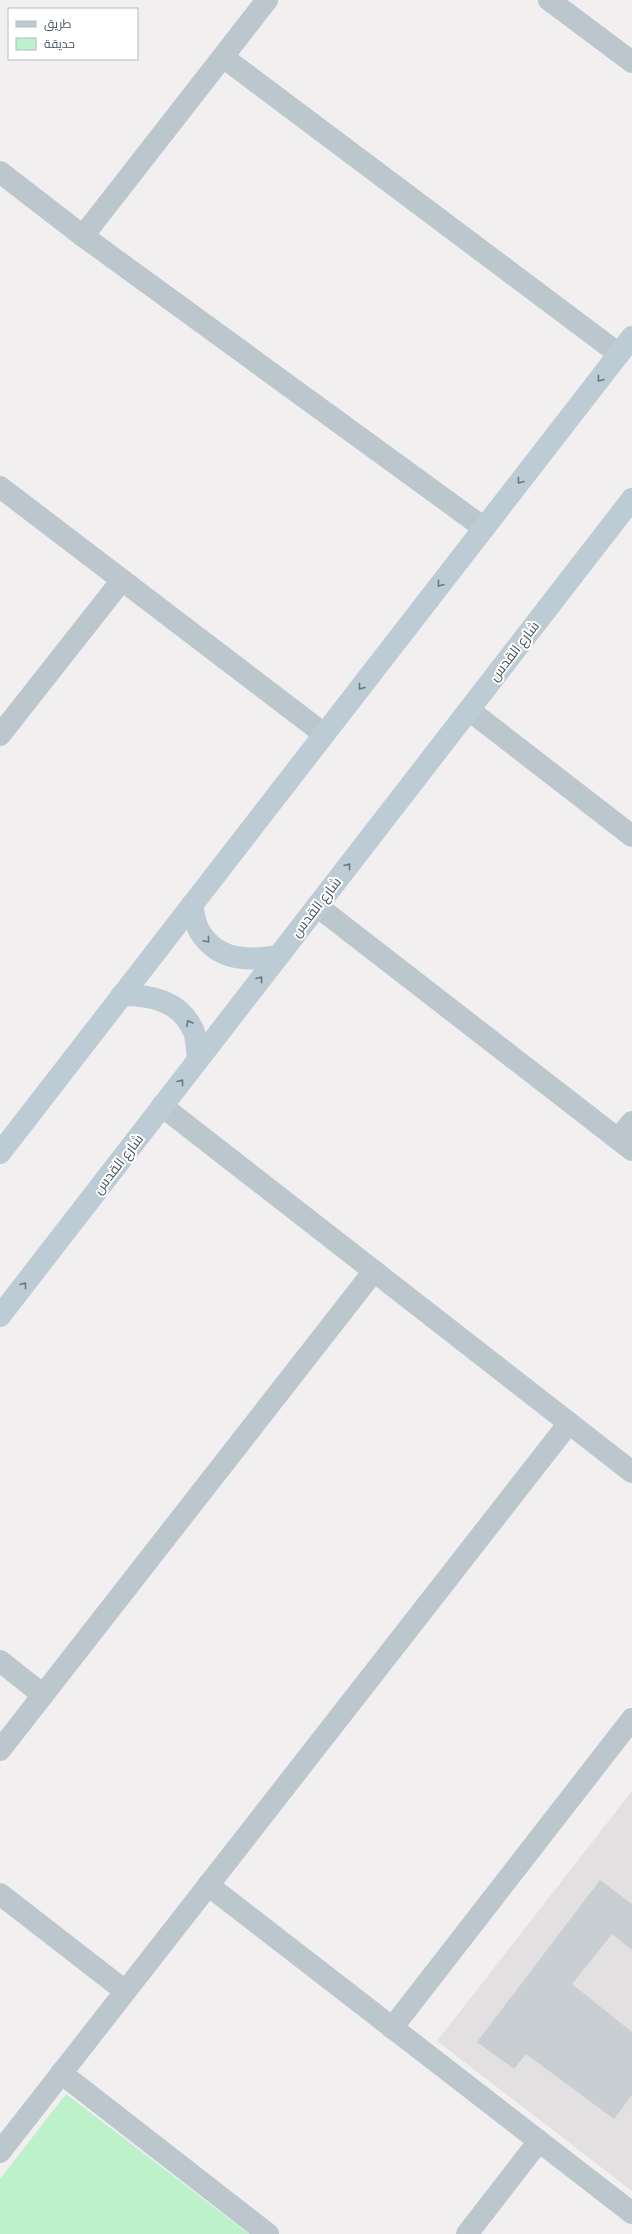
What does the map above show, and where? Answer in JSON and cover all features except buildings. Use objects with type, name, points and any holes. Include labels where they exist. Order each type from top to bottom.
[{"type":"main road","points":[[0,1153],[632,337]]},
{"type":"main road","name":"شارع القدس","points":[[0,1316],[632,499]]},
{"type":"main road","points":[[192,905],[199,931],[212,946],[223,954],[237,959],[254,960],[278,956]]},
{"type":"main road","points":[[122,995],[145,995],[174,1006],[184,1016],[194,1033],[198,1060]]},
{"type":"street","points":[[83,236],[267,0]]},
{"type":"street","points":[[557,2],[632,62]]},
{"type":"street","points":[[223,57],[619,354]]},
{"type":"street","points":[[0,172],[83,236],[484,528]]},
{"type":"street","points":[[0,487],[324,734]]},
{"type":"street","points":[[0,735],[122,580]]},
{"type":"street","points":[[469,710],[632,836]]},
{"type":"street","points":[[317,906],[625,1144],[632,1122]]},
{"type":"street","points":[[162,1106],[632,1472]]},
{"type":"street","points":[[0,1750],[374,1271]]},
{"type":"street","points":[[0,2152],[569,1423]]},
{"type":"street","points":[[0,1661],[43,1695]]},
{"type":"street","points":[[392,2028],[632,1719]]},
{"type":"street","points":[[208,1885],[632,2213]]},
{"type":"street","points":[[0,1894],[125,1991]]},
{"type":"street","points":[[61,2073],[268,2234]]},
{"type":"street","points":[[467,2234],[540,2141]]},
{"type":"shaded area","points":[[632,1791],[632,2191],[437,2041]]},
{"type":"green space","points":[[66,2094],[249,2234],[0,2234],[0,2179]]}]
